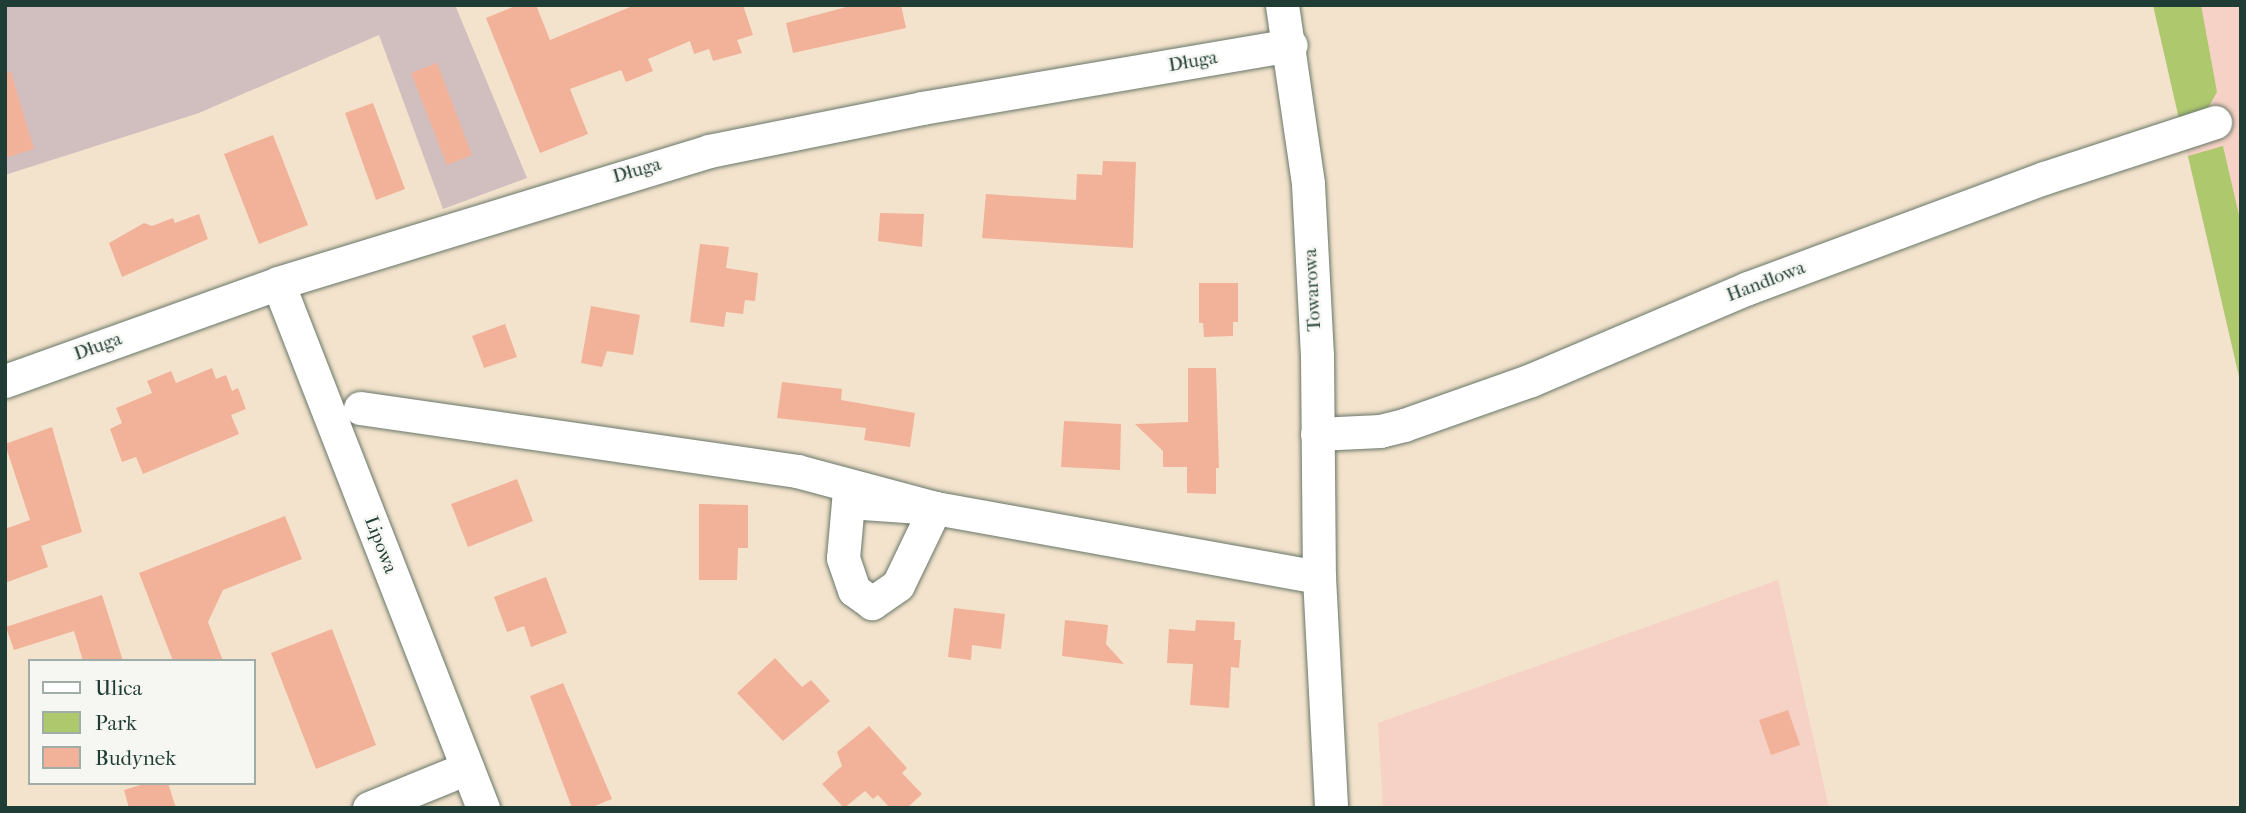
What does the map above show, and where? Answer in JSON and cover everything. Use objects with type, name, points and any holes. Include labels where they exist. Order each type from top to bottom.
[{"type":"street","name":"Towarowa","points":[[1282,5],[1290,45],[1308,184],[1319,577],[1331,808]]},
{"type":"street","name":"Długa","points":[[5,381],[278,283],[709,151],[922,108],[1290,45]]},
{"type":"street","name":"Handlowa","points":[[1317,434],[1404,425],[1531,380],[1748,288],[2044,178],[2215,122]]},
{"type":"street","name":"Lipowa","points":[[278,283],[483,808]]},
{"type":"street","points":[[360,408],[797,471],[935,508],[1319,577]]},
{"type":"street","points":[[369,808],[467,768]]},
{"type":"shaded area","points":[[5,5],[455,5],[527,178],[443,209],[379,35],[199,113],[5,175]]},
{"type":"shaded area","points":[[2153,5],[2241,5],[2241,385],[2186,149]]},
{"type":"shaded area","points":[[1778,580],[1829,808],[1383,808],[1378,723]]},
{"type":"green space","points":[[2153,5],[2201,5],[2217,92],[2208,108],[2179,119]]},
{"type":"green space","points":[[2223,146],[2241,224],[2241,385],[2188,156]]},
{"type":"building","points":[[518,5],[536,5],[550,40],[635,5],[743,5],[753,35],[737,40],[742,53],[713,61],[709,49],[694,54],[690,41],[648,59],[653,71],[626,82],[621,70],[570,89],[588,134],[540,153],[486,18]]},
{"type":"building","points":[[854,5],[901,5],[906,28],[793,53],[786,23]]},
{"type":"building","points":[[437,63],[472,155],[447,165],[411,73]]},
{"type":"building","points":[[11,72],[34,149],[5,158],[5,73]]},
{"type":"building","points":[[373,103],[405,189],[376,200],[345,113]]},
{"type":"building","points":[[273,135],[308,225],[259,244],[224,154]]},
{"type":"building","points":[[1103,161],[1136,162],[1133,248],[982,238],[986,194],[1076,200],[1077,174],[1102,175]]},
{"type":"building","points":[[880,213],[924,214],[922,247],[878,241]]},
{"type":"building","points":[[199,214],[208,239],[122,277],[109,243],[144,223],[152,226],[173,218],[175,223]]},
{"type":"building","points":[[700,244],[729,247],[726,268],[758,273],[755,301],[745,300],[743,314],[726,312],[724,327],[690,322]]},
{"type":"building","points":[[1199,283],[1238,283],[1238,322],[1233,322],[1233,336],[1204,337],[1203,323],[1199,323]]},
{"type":"building","points":[[591,306],[640,315],[633,355],[607,351],[602,367],[581,363]]},
{"type":"building","points":[[505,324],[517,357],[484,368],[472,336]]},
{"type":"building","points":[[212,368],[216,379],[226,375],[232,391],[238,388],[246,409],[231,415],[239,434],[143,474],[136,457],[122,462],[110,429],[122,423],[116,408],[152,393],[147,381],[171,371],[176,383]]},
{"type":"building","points":[[1188,368],[1216,368],[1219,468],[1216,468],[1216,494],[1187,493],[1187,467],[1163,467],[1163,451],[1135,424],[1188,422]]},
{"type":"building","points":[[782,382],[842,389],[841,400],[915,413],[910,447],[864,440],[866,428],[777,418]]},
{"type":"building","points":[[1064,421],[1121,424],[1120,470],[1061,467]]},
{"type":"building","points":[[52,427],[82,532],[41,546],[48,567],[5,583],[5,529],[30,520],[5,444]]},
{"type":"building","points":[[517,479],[533,521],[468,547],[451,504]]},
{"type":"building","points":[[699,504],[748,505],[748,548],[738,548],[737,580],[699,580]]},
{"type":"building","points":[[285,516],[302,559],[223,590],[208,622],[222,659],[172,659],[139,573]]},
{"type":"building","points":[[546,577],[567,633],[531,647],[524,626],[507,632],[494,597]]},
{"type":"building","points":[[102,595],[122,659],[82,659],[74,631],[14,650],[6,627]]},
{"type":"building","points":[[954,608],[1005,614],[1001,649],[972,645],[971,660],[948,657]]},
{"type":"building","points":[[1065,620],[1108,625],[1106,644],[1124,664],[1062,656]]},
{"type":"building","points":[[1196,620],[1235,622],[1234,640],[1241,640],[1239,668],[1231,667],[1229,708],[1190,705],[1193,664],[1167,663],[1169,629],[1195,631]]},
{"type":"building","points":[[332,629],[376,745],[316,769],[271,653]]},
{"type":"building","points":[[775,658],[802,687],[811,680],[830,701],[783,741],[737,693]]},
{"type":"building","points":[[563,683],[612,799],[590,808],[572,808],[530,696]]},
{"type":"building","points":[[1788,710],[1800,745],[1771,755],[1759,720]]},
{"type":"building","points":[[869,726],[907,768],[902,773],[922,794],[907,808],[890,808],[878,795],[873,799],[865,791],[844,808],[822,784],[842,766],[837,752]]},
{"type":"building","points":[[140,785],[169,785],[176,808],[129,808],[124,790]]}]
